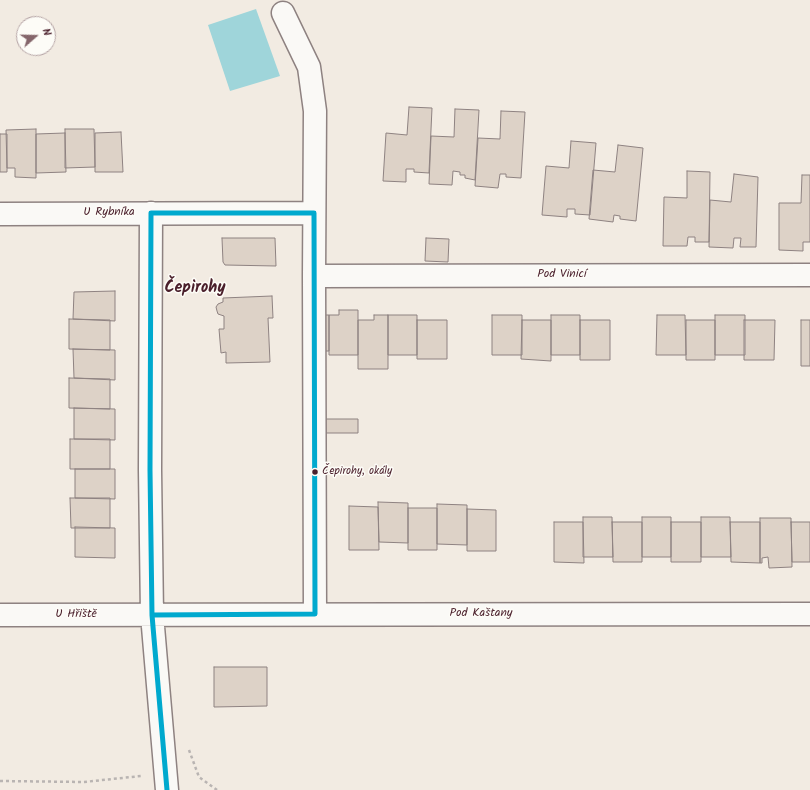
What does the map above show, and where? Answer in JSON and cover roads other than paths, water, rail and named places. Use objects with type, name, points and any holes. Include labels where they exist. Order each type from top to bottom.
[{"type":"street","points":[[283,13],[309,67],[315,111],[315,614]]},
{"type":"street","points":[[151,213],[150,470],[152,615],[167,790]]},
{"type":"street","name":"U Rybníka","points":[[0,214],[314,213]]},
{"type":"street","name":"Pod Vinicí","points":[[314,276],[810,275]]},
{"type":"street","name":"Pod Kaštany","points":[[152,615],[810,614]]},
{"type":"street","name":"U Hřiště","points":[[0,615],[152,615]]},
{"type":"water","points":[[256,9],[280,76],[230,91],[208,25]]},
{"type":"place","name":"Čepirohy, okály","points":[[315,472]]},
{"type":"district","name":"Čepirohy","points":[[195,289]]}]
